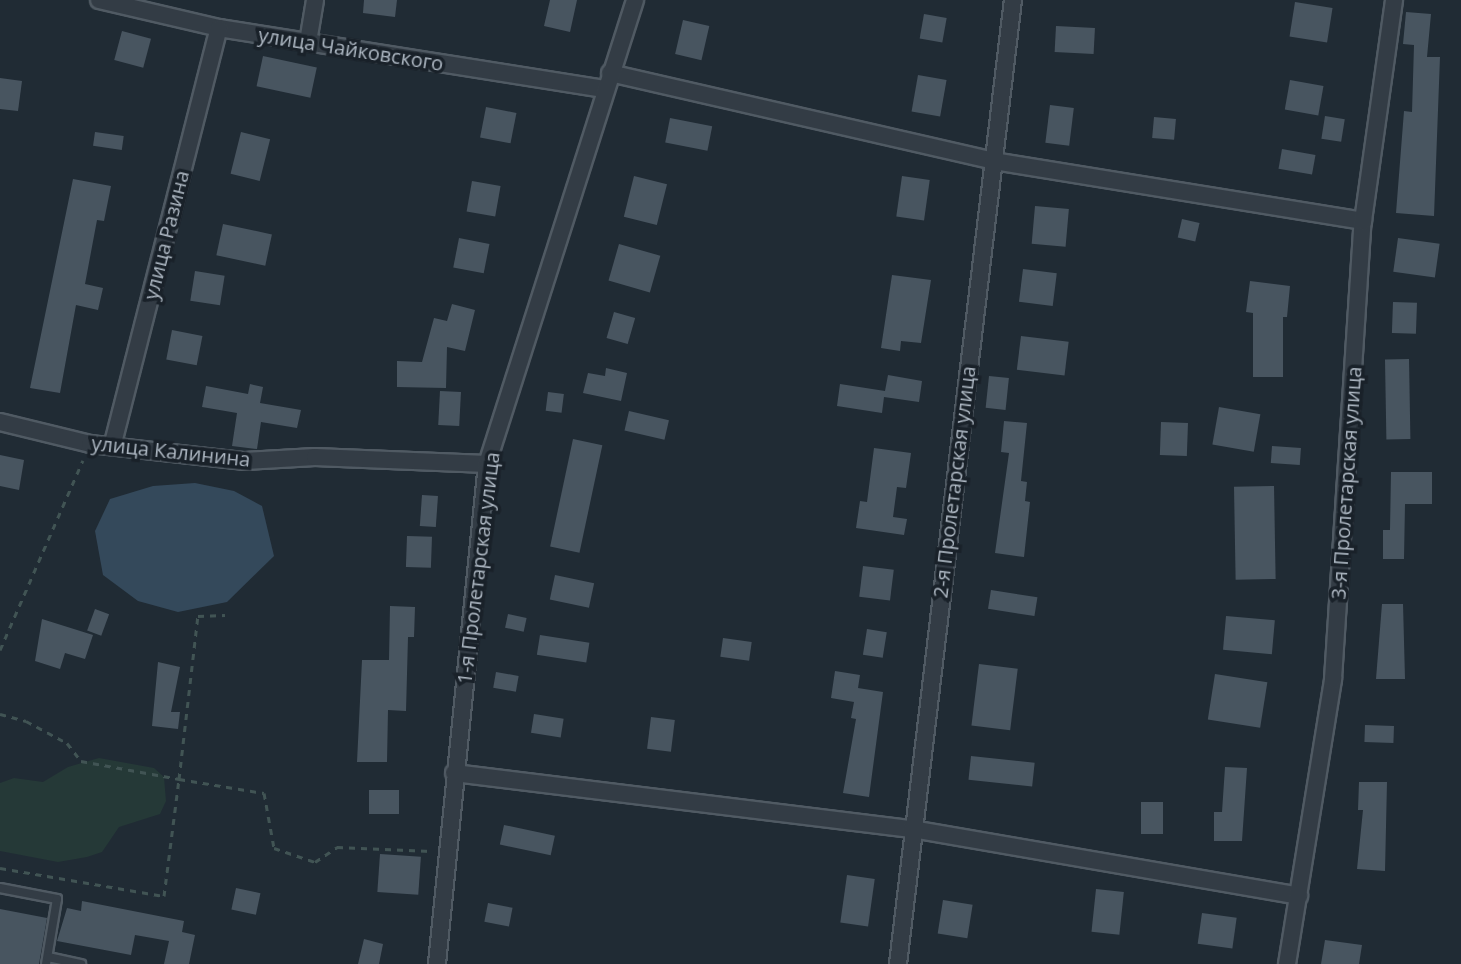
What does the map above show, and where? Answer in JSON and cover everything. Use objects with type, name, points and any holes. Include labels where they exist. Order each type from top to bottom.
[{"type":"street","name":"улица Чайковского","points":[[99,0],[219,28],[607,81],[993,161],[1363,221]]},
{"type":"street","points":[[308,42],[315,0]]},
{"type":"street","name":"1-я Пролетарская улица","points":[[437,964],[487,464],[635,0]]},
{"type":"street","name":"2-я Пролетарская улица","points":[[898,964],[1013,0]]},
{"type":"street","name":"3-я Пролетарская улица","points":[[1287,964],[1333,679],[1363,221],[1394,0]]},
{"type":"street","name":"улица Разина","points":[[113,443],[219,28]]},
{"type":"street","name":"улица Калинина","points":[[0,422],[90,444],[113,443],[245,461],[315,457],[487,464]]},
{"type":"street","points":[[454,773],[912,829],[1299,896]]},
{"type":"lane","points":[[0,888],[57,899],[47,961],[81,964]]},
{"type":"path","points":[[0,650],[90,444]]},
{"type":"path","points":[[0,868],[164,896],[198,616],[225,615]]},
{"type":"path","points":[[0,714],[26,721],[67,743],[81,761],[264,793],[274,848],[315,862],[337,847],[413,847],[447,854]]},
{"type":"green space","points":[[99,758],[154,768],[164,777],[166,801],[160,814],[119,827],[102,852],[87,857],[58,862],[0,851],[0,783],[14,778],[43,782],[68,767]]},
{"type":"water","points":[[195,483],[234,491],[262,506],[274,556],[227,602],[178,612],[138,601],[103,575],[95,531],[110,499],[153,486]]},
{"type":"building","points":[[364,0],[397,0],[395,17],[363,13]]},
{"type":"building","points":[[550,0],[577,0],[570,32],[544,26]]},
{"type":"building","points":[[1295,2],[1333,8],[1327,43],[1290,37]]},
{"type":"building","points":[[1406,12],[1431,14],[1427,57],[1440,57],[1434,216],[1396,213],[1404,111],[1412,112],[1414,45],[1403,44]]},
{"type":"building","points":[[924,14],[947,18],[942,43],[920,39]]},
{"type":"building","points":[[683,20],[709,26],[701,60],[675,54]]},
{"type":"building","points":[[1056,26],[1095,28],[1094,54],[1055,52]]},
{"type":"building","points":[[122,31],[151,39],[143,68],[114,60]]},
{"type":"building","points":[[263,56],[317,67],[310,98],[257,86]]},
{"type":"building","points":[[918,75],[947,80],[940,116],[912,111]]},
{"type":"building","points":[[0,78],[22,81],[18,111],[0,109]]},
{"type":"building","points":[[1290,80],[1323,86],[1318,115],[1285,110]]},
{"type":"building","points":[[1050,105],[1074,108],[1069,146],[1045,143]]},
{"type":"building","points":[[486,107],[516,113],[511,143],[480,137]]},
{"type":"building","points":[[1325,116],[1345,119],[1341,142],[1321,139]]},
{"type":"building","points":[[1154,117],[1176,119],[1174,140],[1152,138]]},
{"type":"building","points":[[670,118],[712,126],[707,151],[665,143]]},
{"type":"building","points":[[95,132],[124,136],[122,150],[93,146]]},
{"type":"building","points":[[241,132],[270,139],[260,181],[231,174]]},
{"type":"building","points":[[1282,149],[1315,155],[1312,175],[1279,169]]},
{"type":"building","points":[[634,176],[667,184],[657,225],[624,217]]},
{"type":"building","points":[[902,176],[930,180],[924,220],[896,217]]},
{"type":"building","points":[[73,179],[111,186],[104,221],[97,220],[85,284],[103,288],[98,310],[76,305],[60,393],[30,388]]},
{"type":"building","points":[[472,181],[501,186],[495,217],[467,212]]},
{"type":"building","points":[[1035,206],[1069,209],[1066,247],[1032,244]]},
{"type":"building","points":[[1182,219],[1200,223],[1195,242],[1178,238]]},
{"type":"building","points":[[223,224],[272,234],[265,266],[216,255]]},
{"type":"building","points":[[459,238],[489,244],[484,273],[453,267]]},
{"type":"building","points":[[1398,238],[1440,244],[1435,278],[1393,272]]},
{"type":"building","points":[[619,244],[660,256],[650,292],[609,281]]},
{"type":"building","points":[[1023,269],[1057,273],[1053,306],[1019,302]]},
{"type":"building","points":[[195,271],[225,276],[220,305],[190,301]]},
{"type":"building","points":[[892,275],[931,280],[921,343],[901,341],[900,351],[881,348]]},
{"type":"building","points":[[1250,281],[1290,286],[1287,317],[1283,317],[1283,377],[1253,377],[1253,313],[1246,312]]},
{"type":"building","points":[[1393,302],[1417,303],[1416,334],[1392,333]]},
{"type":"building","points":[[452,304],[475,310],[465,351],[447,347],[446,388],[397,387],[397,361],[422,362],[434,318],[447,321]]},
{"type":"building","points":[[614,312],[635,318],[628,344],[607,338]]},
{"type":"building","points":[[172,330],[202,336],[197,365],[166,359]]},
{"type":"building","points":[[1021,336],[1069,342],[1064,376],[1017,370]]},
{"type":"building","points":[[1385,359],[1409,359],[1410,439],[1386,439]]},
{"type":"building","points":[[606,368],[627,373],[621,401],[583,393],[588,373],[605,376]]},
{"type":"building","points":[[888,375],[922,381],[919,402],[884,397],[882,413],[837,406],[840,384],[885,391]]},
{"type":"building","points":[[989,376],[1009,378],[1006,410],[986,408]]},
{"type":"building","points":[[250,384],[263,387],[260,403],[301,410],[297,428],[261,422],[257,449],[232,446],[237,413],[202,407],[206,386],[248,394]]},
{"type":"building","points":[[440,391],[461,392],[459,426],[438,425]]},
{"type":"building","points":[[548,392],[564,394],[562,413],[546,411]]},
{"type":"building","points":[[1219,407],[1260,414],[1254,452],[1212,444]]},
{"type":"building","points":[[629,411],[669,420],[664,440],[625,430]]},
{"type":"building","points":[[1004,421],[1027,423],[1021,481],[1027,482],[1025,501],[1030,502],[1024,557],[995,553],[1009,453],[1001,452]]},
{"type":"building","points":[[1161,422],[1188,423],[1187,456],[1160,455]]},
{"type":"building","points":[[573,439],[602,445],[579,553],[550,547]]},
{"type":"building","points":[[1272,446],[1301,448],[1300,465],[1271,463]]},
{"type":"building","points":[[874,448],[911,453],[906,488],[897,487],[893,517],[907,519],[904,535],[856,528],[860,501],[867,502]]},
{"type":"building","points":[[0,455],[24,460],[19,490],[0,486]]},
{"type":"building","points":[[1391,472],[1432,472],[1432,504],[1405,504],[1404,559],[1383,559],[1383,530],[1390,530]]},
{"type":"building","points":[[1274,486],[1276,579],[1236,580],[1234,487]]},
{"type":"building","points":[[422,495],[438,496],[436,527],[420,526]]},
{"type":"building","points":[[407,536],[432,537],[431,568],[406,567]]},
{"type":"building","points":[[863,566],[894,570],[890,601],[859,597]]},
{"type":"building","points":[[555,575],[594,583],[589,608],[550,599]]},
{"type":"building","points":[[991,590],[1037,597],[1034,616],[988,609]]},
{"type":"building","points":[[1382,604],[1403,604],[1405,679],[1376,679]]},
{"type":"building","points":[[390,606],[415,607],[414,637],[408,637],[406,711],[388,710],[387,762],[357,762],[362,660],[389,660]]},
{"type":"building","points":[[95,609],[109,614],[101,636],[87,631]]},
{"type":"building","points":[[508,614],[527,618],[524,632],[505,628]]},
{"type":"building","points":[[1226,616],[1275,620],[1272,654],[1223,650]]},
{"type":"building","points":[[42,619],[93,635],[85,659],[65,653],[60,669],[35,661]]},
{"type":"building","points":[[867,629],[887,632],[883,658],[863,655]]},
{"type":"building","points":[[540,635],[589,643],[586,663],[537,655]]},
{"type":"building","points":[[723,638],[752,642],[749,661],[720,657]]},
{"type":"building","points":[[158,662],[180,667],[171,712],[180,712],[178,729],[152,726]]},
{"type":"building","points":[[979,664],[1018,669],[1010,730],[971,726]]},
{"type":"building","points":[[835,671],[860,675],[858,688],[883,692],[869,797],[843,793],[856,719],[851,718],[854,702],[831,698]]},
{"type":"building","points":[[496,672],[519,676],[516,692],[493,688]]},
{"type":"building","points":[[1215,674],[1267,682],[1260,728],[1208,719]]},
{"type":"building","points":[[534,714],[564,719],[561,737],[531,733]]},
{"type":"building","points":[[651,717],[675,720],[671,752],[647,749]]},
{"type":"building","points":[[1365,725],[1394,726],[1393,743],[1364,742]]},
{"type":"building","points":[[971,756],[1035,763],[1032,787],[968,780]]},
{"type":"building","points":[[1225,767],[1247,768],[1242,841],[1214,841],[1214,812],[1222,812]]},
{"type":"building","points":[[1359,782],[1387,782],[1385,871],[1357,869],[1363,810],[1358,810]]},
{"type":"building","points":[[369,790],[399,790],[399,814],[369,814]]},
{"type":"building","points":[[1141,802],[1163,802],[1163,834],[1141,834]]},
{"type":"building","points":[[504,825],[555,836],[551,855],[500,845]]},
{"type":"building","points":[[380,854],[421,857],[418,895],[377,892]]},
{"type":"building","points":[[847,875],[875,879],[868,926],[840,923]]},
{"type":"building","points":[[236,888],[260,893],[256,915],[231,910]]},
{"type":"building","points":[[1096,889],[1124,892],[1119,935],[1092,932]]},
{"type":"building","points":[[943,900],[973,905],[967,938],[938,934]]},
{"type":"building","points":[[82,901],[184,921],[182,932],[195,935],[189,964],[164,964],[169,941],[135,935],[131,955],[57,941],[67,908],[81,911]]},
{"type":"building","points":[[488,903],[513,908],[509,926],[484,922]]},
{"type":"building","points":[[0,909],[47,918],[39,964],[0,964]]},
{"type":"building","points":[[1202,913],[1237,918],[1232,949],[1198,944]]},
{"type":"building","points":[[364,939],[383,944],[379,964],[358,964]]},
{"type":"building","points":[[1325,940],[1362,945],[1359,964],[1321,964]]}]
